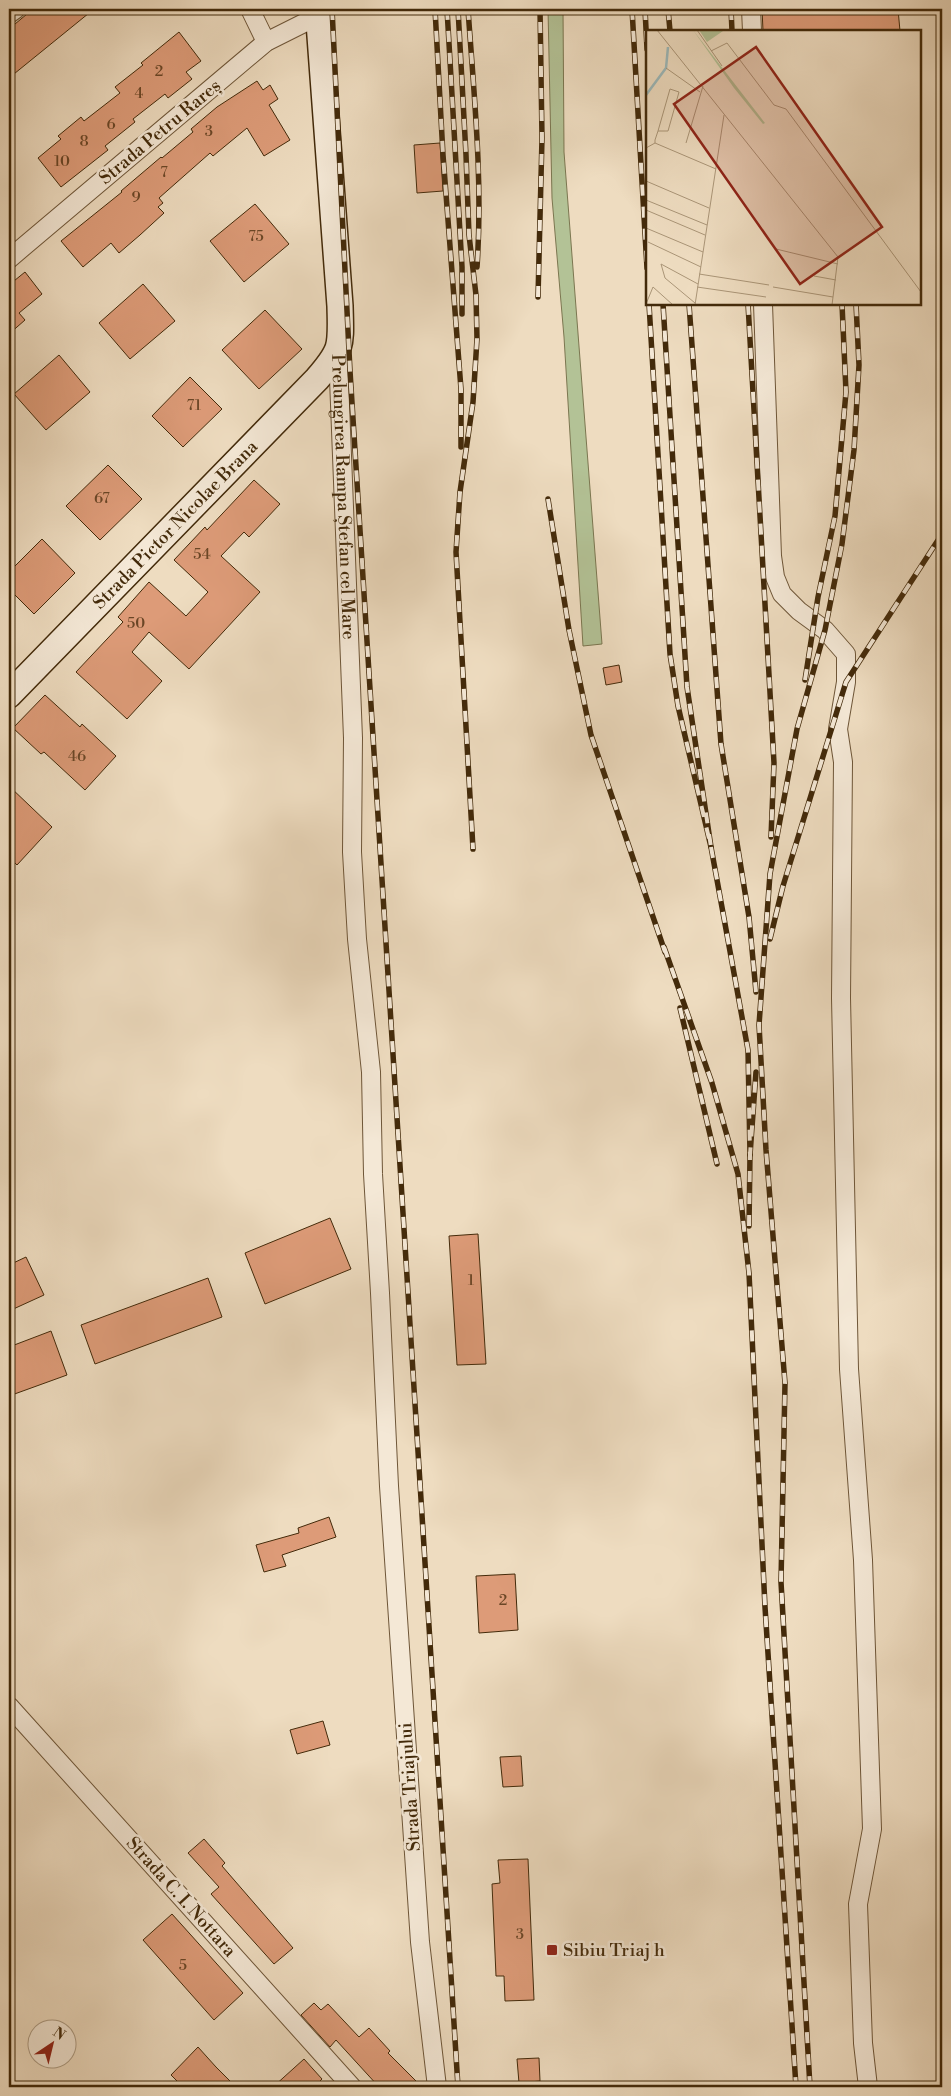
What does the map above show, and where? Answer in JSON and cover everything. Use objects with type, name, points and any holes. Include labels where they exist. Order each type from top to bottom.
[{"type":"street","points":[[9,14],[16,9]]},
{"type":"street","points":[[250,9],[266,42]]},
{"type":"street","points":[[751,9],[752,30]]},
{"type":"street","name":"Strada Petru Rareș","points":[[9,260],[266,42],[318,13]]},
{"type":"street","name":"Prelungirea Rampa Ștefan cel Mare","points":[[318,13],[340,306],[341,339],[338,353],[353,738],[352,852],[371,1072],[373,1174],[389,1486]]},
{"type":"street","points":[[762,305],[772,556],[775,577],[782,594],[799,611],[825,630],[846,654],[846,682],[838,729],[842,762],[841,998],[849,1369],[863,1560],[872,1829],[858,1904],[863,2043],[868,2087]]},
{"type":"street","name":"Strada Pictor Nicolae Brana","points":[[9,695],[317,379],[338,353]]},
{"type":"street","name":"Strada Triajului","points":[[389,1486],[420,1942],[437,2087]]},
{"type":"street","name":"Strada C. I. Nottara","points":[[9,1706],[352,2087]]},
{"type":"green space","points":[[548,9],[563,9],[564,152],[602,644],[583,646],[564,337],[552,198]]},
{"type":"building","points":[[33,9],[94,9],[9,78],[9,29]]},
{"type":"building","points":[[762,9],[898,9],[900,30],[763,30]]},
{"type":"building","points":[[179,32],[201,61],[186,72],[192,79],[168,98],[165,94],[133,119],[135,122],[105,146],[108,150],[61,187],[38,158],[61,139],[58,136],[81,117],[84,121],[120,93],[115,87],[143,65],[141,63]]},
{"type":"building","points":[[257,81],[263,90],[270,85],[278,99],[269,105],[290,140],[264,156],[247,128],[213,156],[210,153],[159,198],[163,203],[158,207],[164,213],[119,253],[111,243],[83,267],[61,241],[193,132],[191,129],[217,107]]},
{"type":"building","points":[[440,143],[443,191],[417,193],[414,145]]},
{"type":"building","points":[[255,204],[289,244],[244,282],[210,241]]},
{"type":"building","points":[[25,272],[42,294],[19,313],[25,320],[9,334],[9,285]]},
{"type":"building","points":[[143,284],[175,321],[130,359],[99,323]]},
{"type":"building","points":[[265,310],[302,349],[259,389],[222,350]]},
{"type":"building","points":[[59,355],[90,392],[46,430],[14,394]]},
{"type":"building","points":[[190,377],[222,409],[183,447],[152,416]]},
{"type":"building","points":[[108,465],[142,499],[100,540],[66,506]]},
{"type":"building","points":[[254,480],[280,504],[249,537],[244,532],[221,556],[260,592],[189,669],[149,632],[132,652],[162,681],[127,719],[76,672],[123,622],[118,617],[149,582],[186,616],[208,592],[174,560],[205,527],[207,530]]},
{"type":"building","points":[[42,539],[75,573],[34,614],[9,589],[9,572]]},
{"type":"building","points":[[619,665],[622,682],[606,685],[603,668]]},
{"type":"building","points":[[45,695],[80,727],[82,724],[116,756],[85,790],[44,752],[41,754],[13,728]]},
{"type":"building","points":[[9,786],[52,827],[17,865],[9,857]]},
{"type":"building","points":[[330,1218],[351,1269],[265,1304],[245,1253]]},
{"type":"building","points":[[478,1234],[486,1364],[457,1365],[449,1236]]},
{"type":"building","points":[[26,1257],[44,1295],[9,1311],[9,1265]]},
{"type":"building","points":[[208,1278],[222,1317],[95,1364],[81,1325]]},
{"type":"building","points":[[51,1331],[67,1375],[9,1396],[9,1347]]},
{"type":"building","points":[[329,1517],[336,1537],[282,1555],[286,1566],[264,1572],[256,1545],[299,1533],[298,1528]]},
{"type":"building","points":[[515,1574],[518,1630],[479,1633],[476,1576]]},
{"type":"building","points":[[323,1721],[330,1745],[297,1754],[290,1730]]},
{"type":"building","points":[[521,1756],[523,1786],[503,1787],[500,1757]]},
{"type":"building","points":[[204,1839],[225,1863],[222,1866],[293,1948],[274,1964],[211,1894],[219,1887],[188,1853]]},
{"type":"building","points":[[528,1859],[534,2000],[505,2001],[504,1976],[496,1976],[492,1884],[500,1883],[498,1860]]},
{"type":"building","points":[[172,1914],[243,1993],[214,2020],[143,1940]]},
{"type":"building","points":[[314,2003],[321,2010],[328,2004],[359,2037],[369,2028],[390,2051],[388,2053],[422,2087],[379,2087],[336,2040],[330,2047],[301,2015]]},
{"type":"building","points":[[198,2047],[236,2087],[183,2087],[171,2075]]},
{"type":"building","points":[[539,2058],[540,2081],[519,2083],[517,2059]]},
{"type":"building","points":[[304,2059],[322,2079],[314,2087],[273,2087]]},
{"type":"railway","points":[[332,9],[350,371],[458,2087]]},
{"type":"railway","points":[[435,9],[443,155],[461,389],[461,447]]},
{"type":"railway","points":[[447,9],[462,267],[462,314]]},
{"type":"railway","points":[[458,9],[469,235],[476,295],[477,339],[473,402],[460,492],[456,552],[473,849]]},
{"type":"railway","points":[[468,9],[478,170],[479,235],[477,267]]},
{"type":"railway","points":[[538,297],[542,138],[540,9]]},
{"type":"railway","points":[[632,9],[646,251]]},
{"type":"railway","points":[[645,9],[646,30]]},
{"type":"railway","points":[[668,9],[670,30]]},
{"type":"railway","points":[[731,9],[732,30]]},
{"type":"railway","points":[[649,305],[670,654],[678,706],[711,847],[687,687],[663,305]]},
{"type":"railway","points":[[689,305],[721,744],[749,917],[756,992]]},
{"type":"railway","points":[[748,305],[774,763],[771,837]]},
{"type":"railway","points":[[805,680],[818,597],[835,516],[846,392],[842,305]]},
{"type":"railway","points":[[810,2087],[781,1582],[785,1383],[766,1150],[759,1025],[770,874],[797,729],[825,630],[842,544],[854,450],[859,365],[856,305]]},
{"type":"railway","points":[[548,499],[569,630],[591,735],[665,952]]},
{"type":"railway","points":[[770,939],[783,886],[846,682],[942,534]]},
{"type":"railway","points":[[711,847],[748,1050],[750,1155],[756,1072]]},
{"type":"railway","points":[[664,947],[712,1083],[738,1174],[749,1273],[765,1607],[796,2087]]},
{"type":"railway","points":[[680,1008],[717,1164]]},
{"type":"railway","points":[[749,1226],[750,1155]]},
{"type":"place","name":"Sibiu Triaj h","points":[[552,1950]]}]
